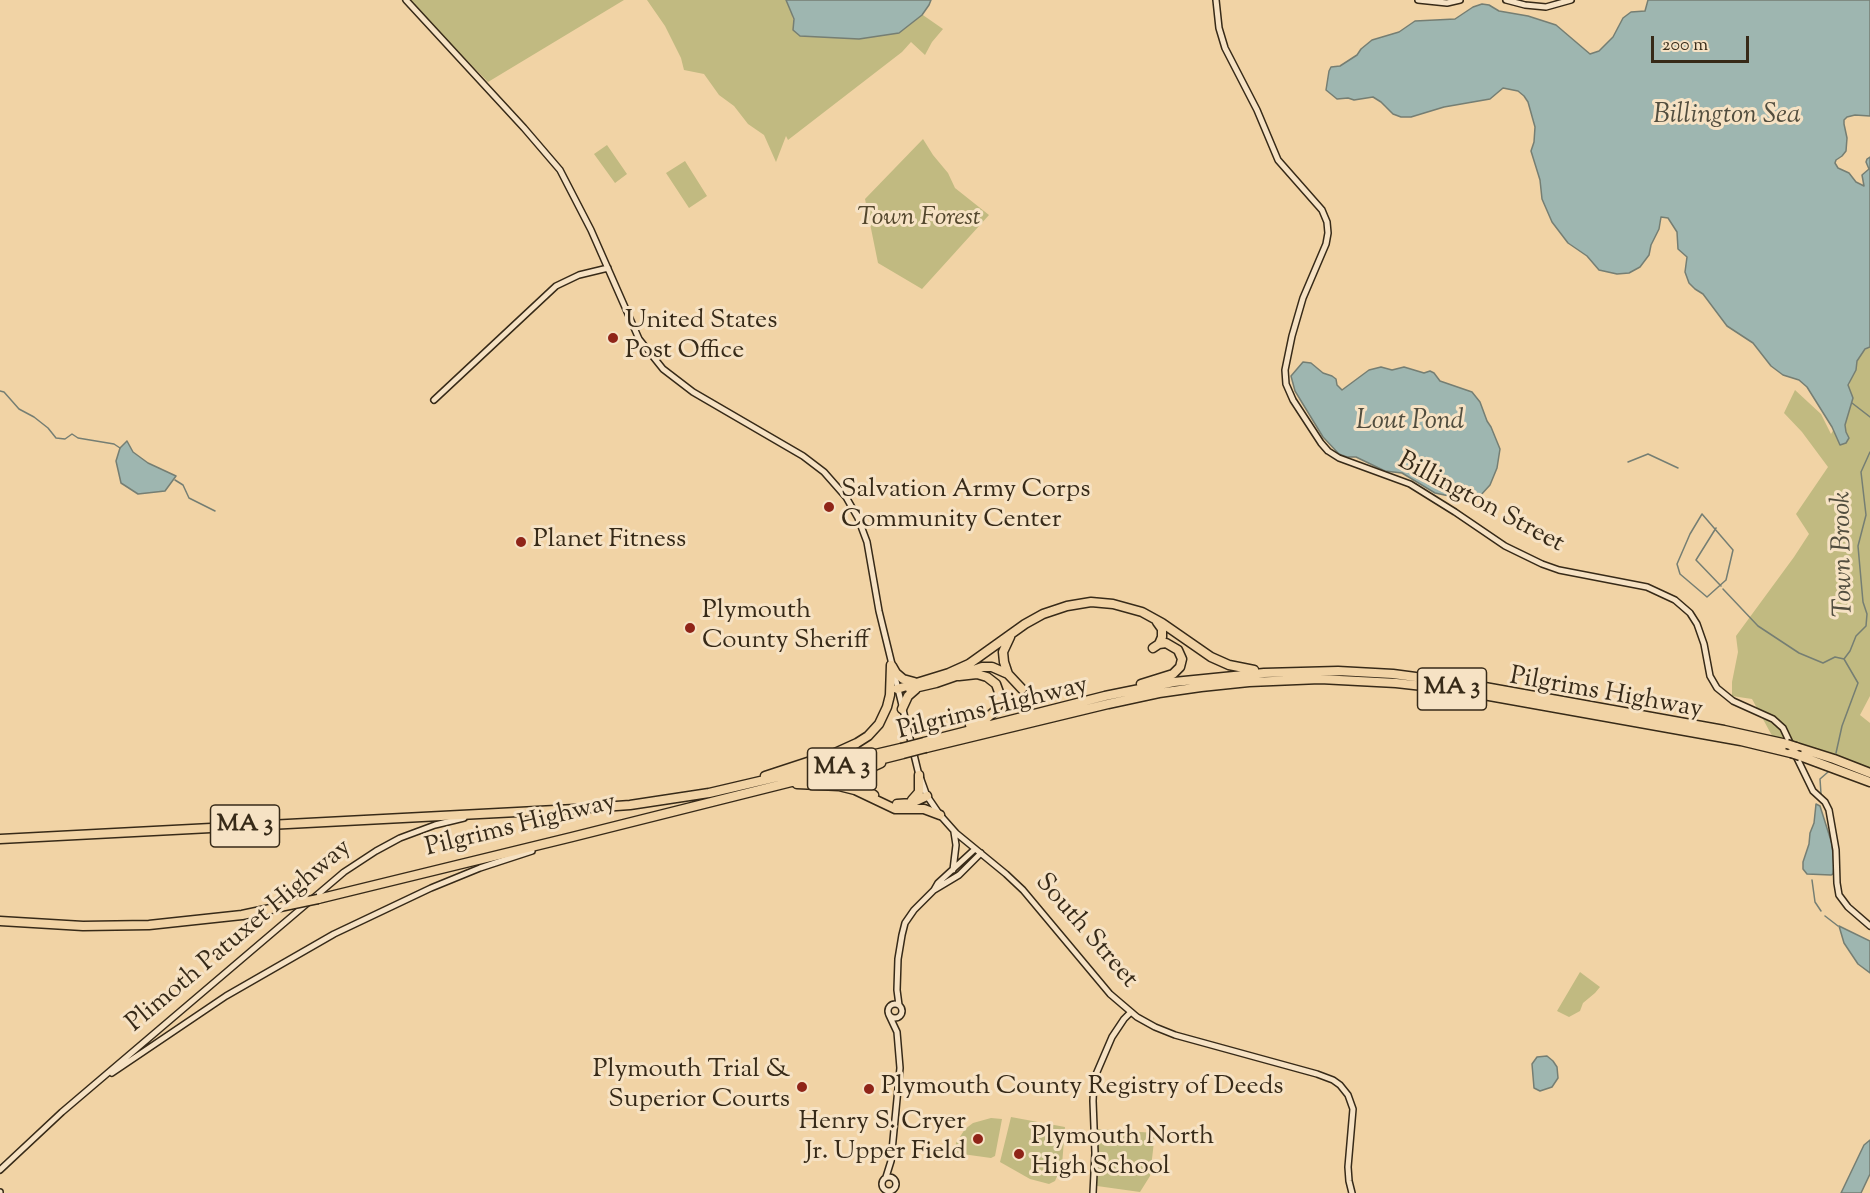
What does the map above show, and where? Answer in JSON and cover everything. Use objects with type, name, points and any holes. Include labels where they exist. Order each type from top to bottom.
[{"type":"highway","points":[[902,709],[909,694],[920,684],[969,664],[1042,614],[1083,603],[1113,604],[1150,616],[1220,661],[1246,669],[1292,672]]},
{"type":"highway","points":[[1077,703],[1174,673],[1182,664],[1180,652],[1172,645],[1166,643],[1156,646],[1162,637],[1162,629],[1150,616]]},
{"type":"highway","points":[[1008,675],[1003,652],[1007,641],[1016,630]]},
{"type":"highway","points":[[891,665],[903,679],[920,684]]},
{"type":"highway","points":[[709,793],[835,753],[864,740],[879,724],[887,707],[891,687],[891,665]]},
{"type":"highway","points":[[959,676],[977,668],[992,667],[1008,675],[1022,689]]},
{"type":"highway","name":"Pilgrims Highway","points":[[925,745],[939,738],[1077,703],[1192,680],[1292,672],[1364,672],[1446,680],[1733,732],[1794,750],[1870,782]]},
{"type":"highway","points":[[897,689],[977,674],[992,680],[998,689],[1000,701],[991,715],[982,721],[939,738]]},
{"type":"highway","name":"Pilgrims Highway","points":[[0,921],[83,926],[149,925],[242,915],[572,837],[925,745],[1182,689],[1249,682],[1320,679],[1396,683],[1450,689],[1794,750],[1834,759],[1870,773]]},
{"type":"highway","points":[[902,751],[869,768],[862,780],[866,790],[894,804],[907,804],[927,796]]},
{"type":"highway","name":"Pilgrims Highway","points":[[0,839],[630,805],[709,793],[902,751]]},
{"type":"highway","points":[[907,804],[918,794],[919,775]]},
{"type":"highway","points":[[782,784],[836,785],[852,789],[895,809],[918,808],[940,815]]},
{"type":"highway","points":[[918,808],[923,805],[927,796]]},
{"type":"street","name":"South Street","points":[[406,0],[553,161],[577,201],[639,339],[663,369],[693,392],[806,458],[824,472],[846,497],[858,518],[868,546],[872,577],[891,665],[919,775],[927,796],[940,815],[953,830],[1026,893],[1108,992],[1131,1012],[1168,1032],[1317,1074],[1337,1082],[1348,1095],[1353,1109],[1348,1167],[1352,1193]]},
{"type":"street","name":"Billington Street","points":[[1216,0],[1221,36],[1228,58],[1257,110],[1278,160],[1322,210],[1327,222],[1326,244],[1303,298],[1285,370],[1293,400],[1318,438],[1328,451],[1339,458],[1410,484],[1505,546],[1542,564],[1559,570],[1647,587],[1675,600],[1690,613],[1697,624],[1704,644],[1710,676],[1717,688],[1729,698],[1767,715],[1783,728],[1807,779],[1828,807],[1832,818],[1839,895],[1870,926]]},
{"type":"street","points":[[1418,0],[1447,3],[1460,0]]},
{"type":"street","points":[[1506,0],[1546,7],[1571,0]]},
{"type":"street","points":[[434,400],[556,286],[579,275],[608,268]]},
{"type":"street","name":"Plimoth Patuxet Highway","points":[[2,1170],[66,1108],[307,902],[355,864],[376,850],[412,833],[446,822],[489,813]]},
{"type":"street","points":[[953,830],[956,845],[953,870]]},
{"type":"street","name":"Plimoth Patuxet Highway","points":[[66,1108],[171,1032],[298,953],[431,888],[480,868],[572,837]]},
{"type":"street","points":[[891,1161],[896,1186],[887,1192],[882,1182],[891,1161],[900,1068],[897,1021],[902,1010],[896,1004],[900,945],[904,926],[912,912],[938,884],[978,851]]},
{"type":"street","points":[[934,890],[959,875],[978,851]]},
{"type":"street","points":[[896,1004],[888,1009],[897,1032]]},
{"type":"street","points":[[1093,1193],[1094,1079],[1112,1037],[1131,1012]]},
{"type":"street","points":[[889,1015],[893,1018],[900,1016]]},
{"type":"street","points":[[886,1177],[894,1179]]},
{"type":"green space","points":[[408,0],[624,0],[488,82]]},
{"type":"green space","points":[[647,0],[789,0],[793,19],[798,26],[920,13],[943,29],[925,55],[911,42],[902,52],[788,140],[786,136],[776,162],[764,135],[748,124],[734,106],[719,95],[704,74],[684,70],[681,58],[665,26]]},
{"type":"green space","name":"Town Forest","points":[[923,139],[948,173],[955,188],[989,215],[922,289],[878,263],[865,199]]},
{"type":"green space","points":[[607,145],[627,174],[615,183],[594,154]]},
{"type":"green space","points":[[685,161],[707,196],[689,208],[666,173]]},
{"type":"green space","points":[[1870,345],[1870,696],[1860,715],[1870,723],[1870,769],[1776,743],[1752,699],[1732,696],[1732,682],[1738,652],[1736,636],[1809,534],[1796,514],[1828,467],[1802,432],[1784,413],[1795,390],[1821,414],[1831,434],[1839,420],[1857,358]]},
{"type":"green space","points":[[1580,972],[1600,987],[1583,1003],[1580,1011],[1569,1017],[1557,1011]]},
{"type":"green space","points":[[1011,1117],[1065,1127],[1062,1165],[1055,1181],[1049,1184],[1030,1179],[1000,1162]]},
{"type":"green space","name":"Henry S. Cryer Jr. Upper Field","points":[[991,1118],[1002,1119],[995,1156],[991,1158],[955,1153],[956,1143],[965,1129],[973,1123]]},
{"type":"green space","points":[[1097,1129],[1155,1133],[1150,1176],[1140,1192],[1097,1186]]},
{"type":"water","points":[[786,0],[931,0],[922,15],[899,33],[859,39],[800,36],[793,30],[794,19]]},
{"type":"water","name":"Billington Sea","points":[[1648,0],[1870,0],[1870,116],[1855,115],[1844,120],[1847,138],[1846,151],[1835,163],[1838,168],[1849,173],[1856,182],[1864,186],[1862,175],[1869,169],[1866,162],[1870,157],[1870,347],[1865,349],[1857,361],[1856,370],[1848,385],[1853,398],[1845,425],[1849,438],[1846,443],[1840,445],[1832,427],[1807,387],[1799,380],[1783,375],[1771,366],[1753,343],[1727,326],[1703,294],[1689,283],[1685,272],[1687,257],[1678,249],[1677,232],[1668,218],[1661,217],[1649,255],[1640,267],[1629,273],[1617,274],[1599,270],[1587,256],[1568,243],[1552,222],[1542,199],[1540,180],[1531,151],[1535,127],[1528,102],[1518,91],[1503,88],[1490,99],[1444,107],[1411,117],[1401,117],[1393,114],[1373,97],[1354,100],[1337,99],[1326,90],[1331,67],[1340,66],[1357,55],[1372,40],[1399,32],[1415,21],[1455,19],[1473,7],[1482,4],[1489,5],[1499,11],[1528,16],[1556,25],[1590,54],[1599,51],[1613,37],[1623,18],[1631,12],[1645,11]]},
{"type":"water","name":"Lout Pond","points":[[1303,362],[1311,363],[1323,373],[1332,376],[1342,390],[1369,370],[1381,367],[1392,370],[1404,367],[1424,373],[1430,371],[1440,381],[1472,392],[1480,402],[1500,449],[1497,468],[1490,485],[1480,496],[1468,500],[1435,493],[1402,473],[1385,471],[1356,457],[1339,454],[1323,437],[1295,391],[1291,376]]},
{"type":"water","points":[[127,441],[133,452],[148,463],[176,476],[165,491],[138,494],[121,483],[116,461],[120,448]]},
{"type":"water","points":[[1816,804],[1820,806],[1832,844],[1834,867],[1831,875],[1807,874],[1803,869]]},
{"type":"water","points":[[1839,926],[1870,941],[1870,973],[1858,964],[1844,943]]},
{"type":"water","points":[[1547,1056],[1557,1067],[1558,1078],[1552,1087],[1540,1091],[1534,1088],[1532,1064],[1537,1057]]},
{"type":"water","points":[[1870,1140],[1870,1174],[1861,1193],[1841,1193],[1864,1145]]},
{"type":"waterway","points":[[0,391],[4,392],[19,409],[48,428],[56,438],[65,439],[72,434],[78,438],[114,444],[120,448]]},
{"type":"waterway","name":"Town Brook","points":[[1852,403],[1870,417]]},
{"type":"waterway","name":"Town Brook","points":[[1836,753],[1842,726],[1858,683],[1844,659],[1856,636],[1866,626],[1867,614],[1863,602],[1858,546],[1866,515],[1861,472],[1870,452]]},
{"type":"waterway","points":[[1628,462],[1648,454],[1678,468]]},
{"type":"waterway","points":[[175,480],[183,485],[189,498],[215,511]]},
{"type":"waterway","points":[[1702,514],[1733,550],[1726,580],[1707,597],[1680,574],[1677,564],[1702,514]]},
{"type":"waterway","points":[[1716,528],[1696,560],[1721,586]]},
{"type":"waterway","points":[[1723,589],[1758,626],[1799,653],[1823,663],[1835,657],[1844,659]]},
{"type":"waterway","name":"Town Brook","points":[[1821,794],[1820,779],[1828,772]]},
{"type":"waterway","name":"Town Brook","points":[[1812,880],[1815,902],[1821,911]]},
{"type":"waterway","name":"Town Brook","points":[[1825,916],[1838,926]]},
{"type":"place","name":"United States Post Office","points":[[613,338]]},
{"type":"place","name":"Salvation Army Corps Community Center","points":[[829,507]]},
{"type":"place","name":"Planet Fitness","points":[[521,542]]},
{"type":"place","name":"Plymouth County Sheriff","points":[[690,628]]},
{"type":"place","name":"Plymouth Trial & Superior Courts","points":[[802,1087]]},
{"type":"place","name":"Plymouth County Registry of Deeds","points":[[869,1089]]},
{"type":"place","name":"Henry S. Cryer Jr. Upper Field","points":[[978,1139]]},
{"type":"place","name":"Plymouth North High School","points":[[1019,1154]]}]
